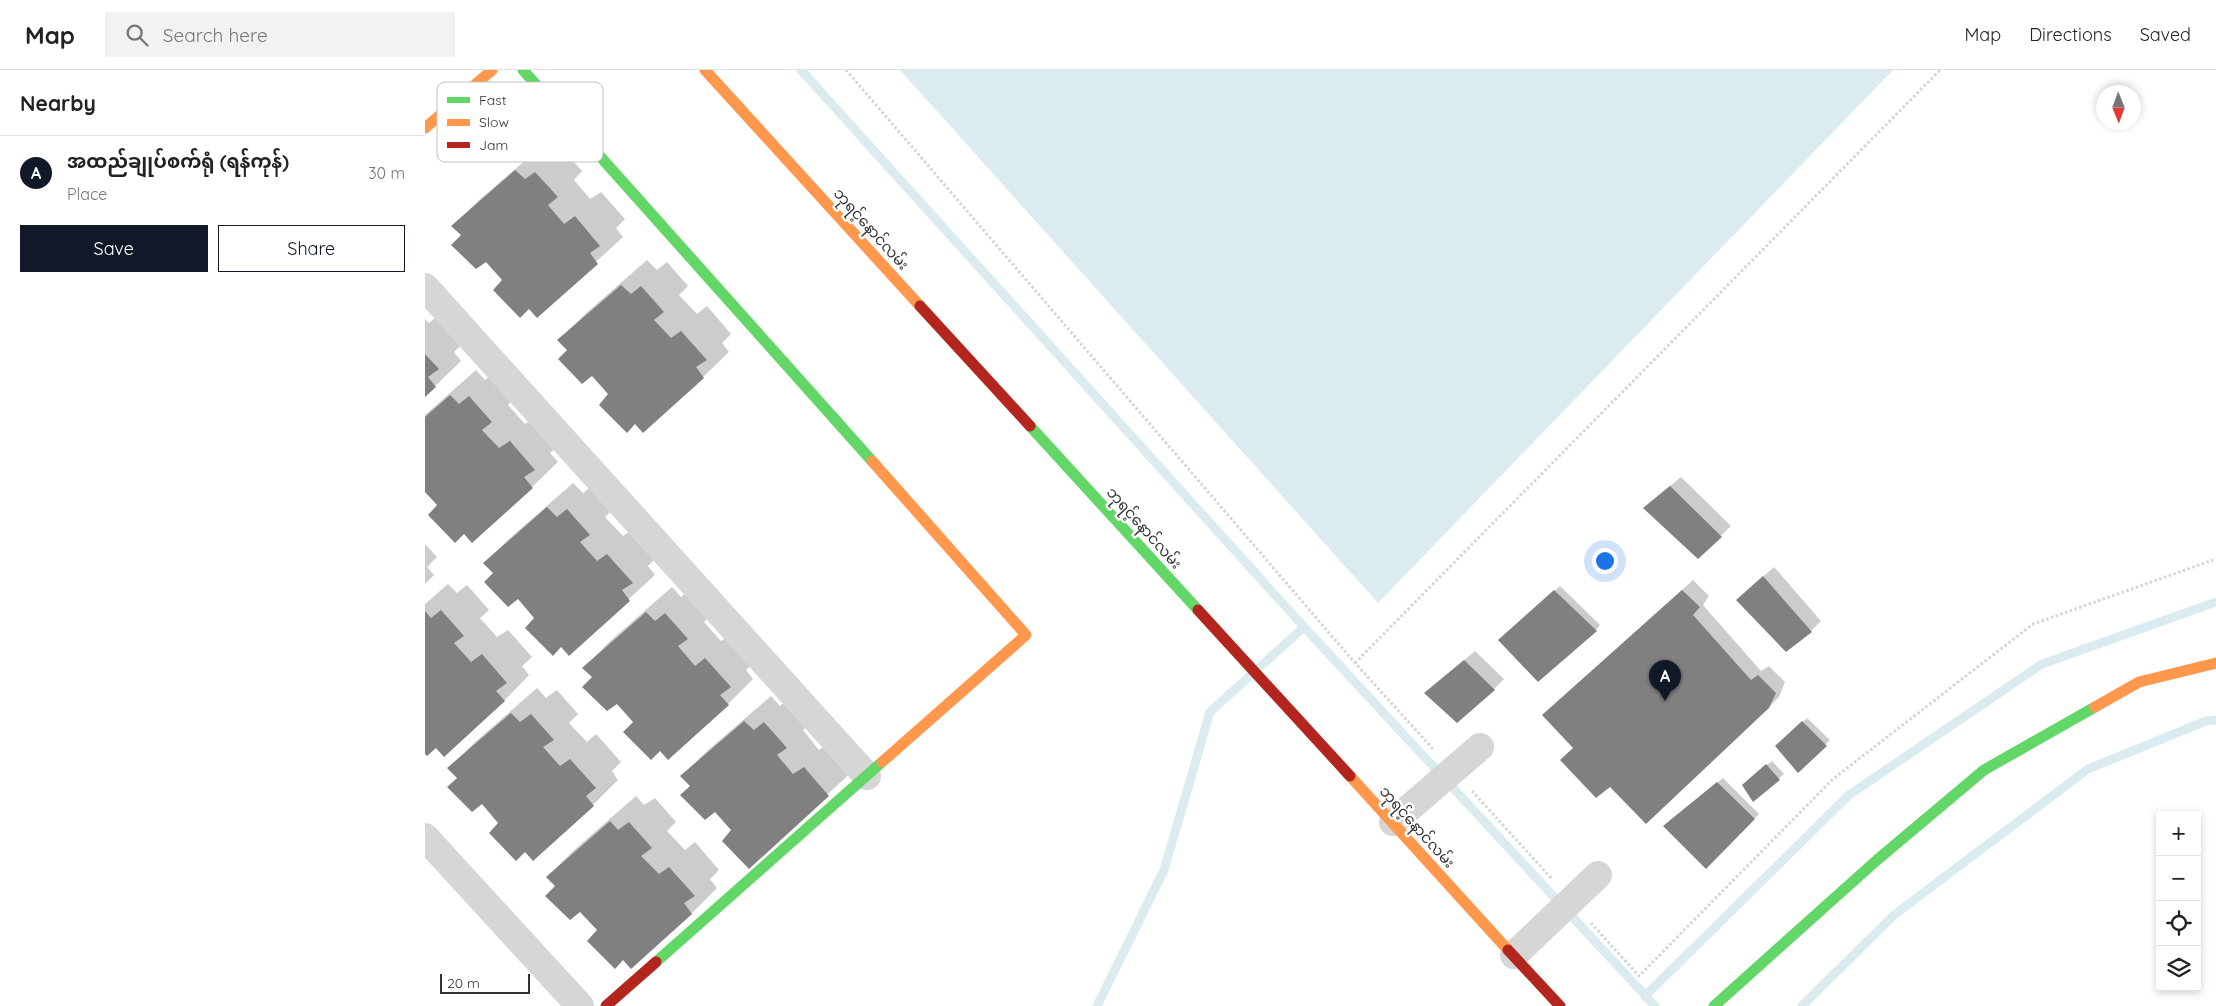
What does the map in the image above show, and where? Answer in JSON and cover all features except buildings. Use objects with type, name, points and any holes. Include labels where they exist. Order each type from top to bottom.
[{"type":"street","points":[[478,82],[492,70]]},
{"type":"street","points":[[523,70],[534,82]]},
{"type":"street","name":"ဘုရင့်နောင်လမ်း","points":[[705,70],[1560,1006]]},
{"type":"street","points":[[425,128],[437,118]]},
{"type":"street","points":[[603,160],[1026,635],[606,1006]]},
{"type":"street","points":[[425,287],[867,776]]},
{"type":"street","points":[[1714,1006],[1877,860],[1984,770],[2139,682],[2216,663]]},
{"type":"street","points":[[1393,822],[1480,747]]},
{"type":"street","points":[[425,837],[580,1006]]},
{"type":"street","points":[[1514,955],[1598,875]]},
{"type":"path","points":[[846,70],[1355,663],[1434,750]]},
{"type":"path","points":[[1355,663],[1940,70]]},
{"type":"path","points":[[1586,917],[1639,976],[1833,779],[2033,624],[2216,559]]},
{"type":"path","points":[[1467,787],[1553,881]]},
{"type":"shaded area","points":[[900,70],[1893,70],[1378,603]]},
{"type":"waterway","points":[[801,70],[1304,627],[1655,1006]]},
{"type":"waterway","points":[[1645,996],[1849,795],[2042,664],[2216,602]]},
{"type":"waterway","points":[[1097,1006],[1164,870],[1210,712],[1304,627]]},
{"type":"waterway","points":[[1802,1006],[1894,915],[2088,769],[2206,721],[2216,720]]},
{"type":"traffic: fast","points":[[523,70],[534,82]]},
{"type":"traffic: fast","points":[[603,160],[872,461]]},
{"type":"traffic: fast","points":[[1030,426],[1198,610]]},
{"type":"traffic: fast","points":[[1714,1006],[1877,860],[1984,770],[2095,707]]},
{"type":"traffic: fast","points":[[656,962],[882,762]]},
{"type":"traffic: slow","points":[[478,82],[492,70]]},
{"type":"traffic: slow","points":[[705,70],[920,306]]},
{"type":"traffic: slow","points":[[425,128],[437,118]]},
{"type":"traffic: slow","points":[[872,461],[1026,635],[882,762]]},
{"type":"traffic: slow","points":[[2095,707],[2139,682],[2216,663]]},
{"type":"traffic: slow","points":[[1350,776],[1508,950]]},
{"type":"traffic: jam","points":[[920,306],[1030,426]]},
{"type":"traffic: jam","points":[[1198,610],[1350,776]]},
{"type":"traffic: jam","points":[[1508,950],[1560,1006]]},
{"type":"traffic: jam","points":[[606,1006],[656,962]]},
{"type":"place","name":"အထည်ချုပ်စက်ရုံ (ရန်ကုန်)","points":[[1665,701]]}]
